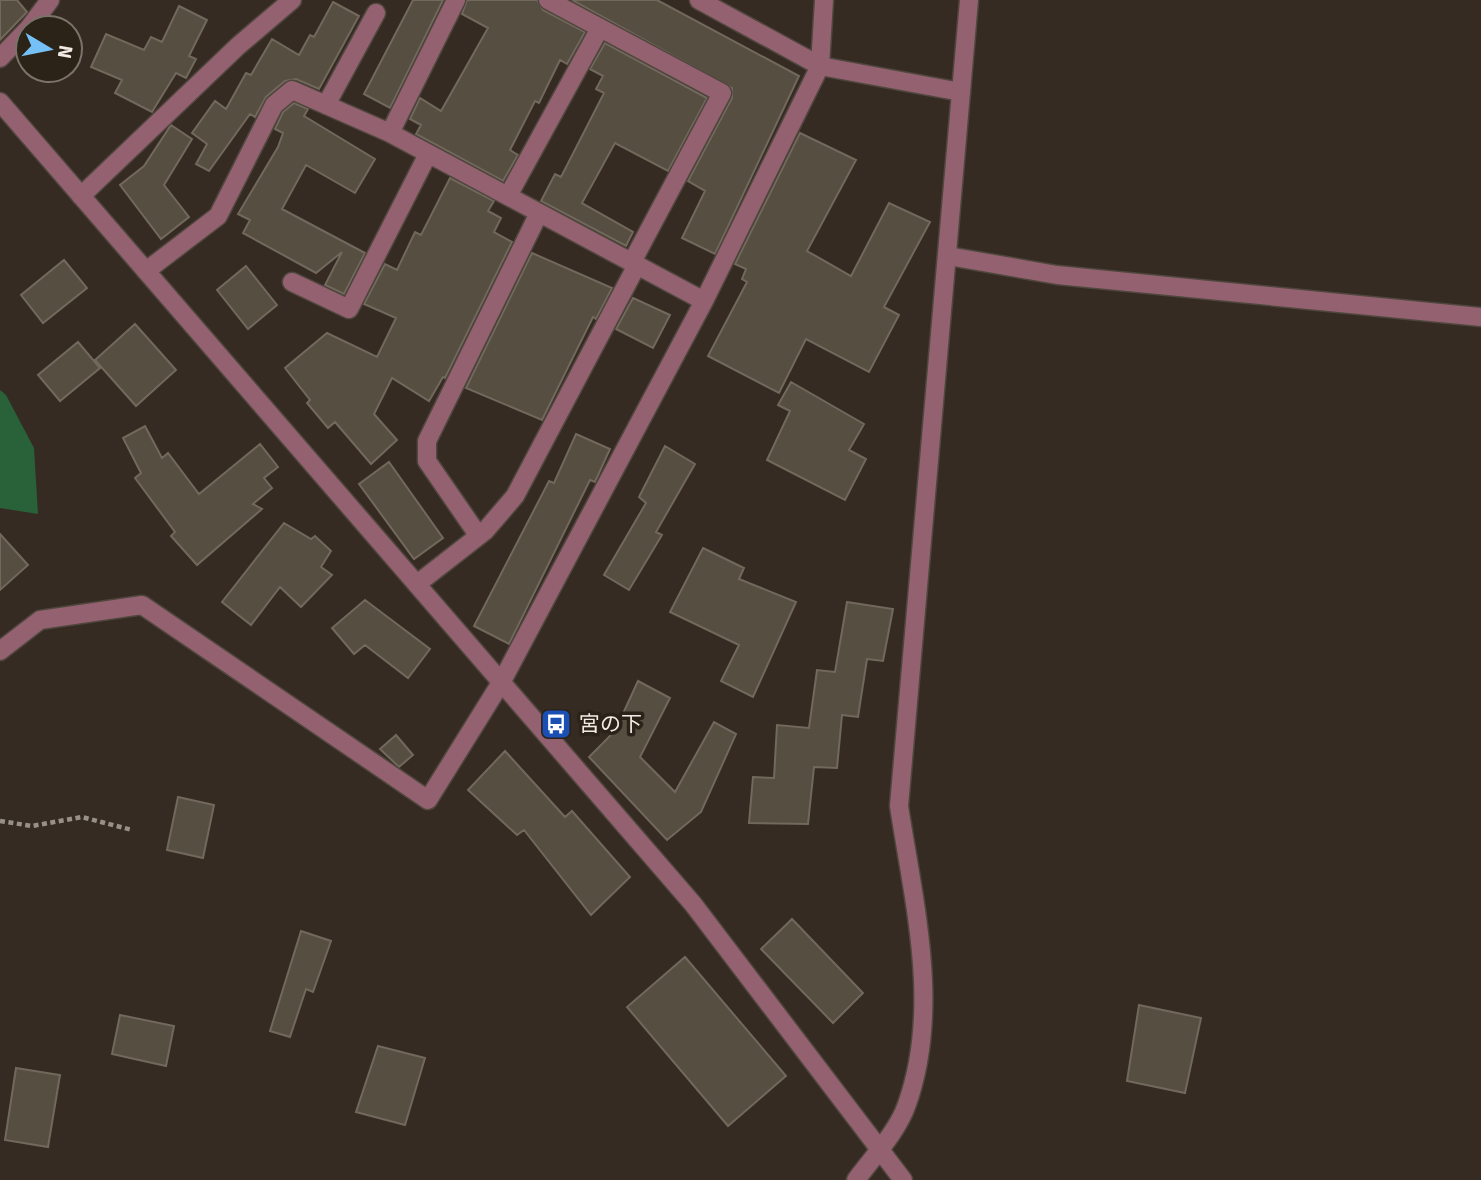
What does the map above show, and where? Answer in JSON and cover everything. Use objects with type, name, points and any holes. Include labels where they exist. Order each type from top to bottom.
[{"type":"street","points":[[390,133],[456,0]]},
{"type":"street","points":[[417,584],[478,535],[515,496],[537,459],[722,93],[548,0]]},
{"type":"street","points":[[699,0],[820,66],[961,92]]},
{"type":"street","points":[[0,651],[40,620],[142,605],[429,800],[502,681],[704,301],[820,66],[824,0]]},
{"type":"street","points":[[856,1180],[907,1106],[925,1023],[920,939],[899,806],[969,0]]},
{"type":"street","points":[[81,196],[286,1]]},
{"type":"street","points":[[326,105],[376,13]]},
{"type":"street","points":[[508,197],[600,28]]},
{"type":"street","points":[[0,58],[14,43]]},
{"type":"street","points":[[146,271],[218,216],[274,105],[292,90],[390,133],[704,301]]},
{"type":"street","points":[[0,102],[693,904],[881,1147],[903,1180]]},
{"type":"street","points":[[292,282],[349,310],[428,153]]},
{"type":"street","points":[[478,535],[427,461],[426,441],[539,213]]},
{"type":"street","points":[[948,256],[1057,275],[1481,317]]},
{"type":"path","points":[[0,821],[32,826],[82,817],[132,831]]},
{"type":"green space","points":[[0,390],[6,395],[34,448],[38,514],[0,508]]},
{"type":"building","points":[[0,0],[17,0],[27,12],[14,14],[14,25],[0,40]]},
{"type":"building","points":[[413,0],[443,0],[390,108],[364,94]]},
{"type":"building","points":[[467,0],[537,0],[543,10],[585,32],[567,64],[560,60],[539,103],[535,101],[510,150],[518,155],[503,181],[416,134],[421,125],[410,119],[420,98],[441,111],[488,28],[462,14]]},
{"type":"building","points":[[572,0],[657,0],[799,76],[715,254],[682,238],[705,191],[688,181],[732,98],[732,88]]},
{"type":"building","points":[[333,2],[359,16],[319,89],[296,79],[285,81],[266,97],[255,117],[250,114],[209,171],[196,164],[207,144],[192,133],[215,101],[226,109],[246,73],[251,75],[272,39],[299,55],[310,35],[314,37]]},
{"type":"building","points":[[179,6],[207,20],[189,56],[196,59],[186,78],[176,73],[152,112],[115,93],[122,80],[91,67],[106,34],[144,50],[151,37],[162,42]]},
{"type":"building","points":[[605,43],[707,98],[668,171],[615,143],[582,203],[633,232],[626,246],[541,201],[555,174],[561,177],[604,93],[596,89],[603,76],[590,69]]},
{"type":"building","points":[[294,103],[308,109],[304,116],[375,159],[355,193],[306,165],[282,209],[365,253],[344,294],[325,285],[342,252],[316,273],[243,233],[250,220],[238,214],[278,147],[283,133],[275,129],[283,112]]},
{"type":"building","points":[[171,125],[192,139],[164,185],[189,217],[161,239],[120,185],[144,166]]},
{"type":"building","points":[[800,133],[856,160],[807,251],[851,276],[889,203],[930,222],[884,307],[899,315],[869,372],[806,339],[779,393],[708,356],[747,282],[742,279],[746,269],[735,264]]},
{"type":"building","points":[[450,178],[494,201],[488,211],[501,218],[494,232],[512,242],[445,378],[443,377],[429,401],[392,378],[374,414],[397,440],[371,464],[335,422],[328,428],[307,403],[310,400],[285,368],[327,333],[377,357],[396,318],[364,304],[385,264],[397,270],[415,232],[421,235]]},
{"type":"building","points":[[532,253],[612,288],[596,319],[593,317],[542,420],[466,388]]},
{"type":"building","points":[[64,260],[87,288],[43,323],[21,295]]},
{"type":"building","points":[[246,266],[277,305],[248,329],[217,290]]},
{"type":"building","points":[[633,298],[670,315],[653,348],[616,329]]},
{"type":"building","points":[[135,324],[176,370],[136,406],[95,360]]},
{"type":"building","points":[[78,342],[100,368],[60,401],[38,375]]},
{"type":"building","points":[[791,382],[864,424],[849,450],[866,459],[845,500],[767,460],[790,411],[778,405]]},
{"type":"building","points":[[145,426],[162,458],[168,453],[199,494],[260,444],[278,467],[264,478],[272,488],[253,504],[262,509],[197,565],[171,536],[175,532],[135,478],[141,473],[123,438]]},
{"type":"building","points":[[576,434],[610,449],[595,482],[590,480],[509,644],[474,626],[549,481],[554,483]]},
{"type":"building","points":[[665,446],[695,464],[656,532],[662,535],[629,590],[604,575],[646,503],[639,497]]},
{"type":"building","points":[[389,462],[443,538],[414,559],[359,484]]},
{"type":"building","points":[[284,523],[311,539],[315,536],[331,551],[321,567],[332,575],[301,607],[280,587],[251,625],[222,602]]},
{"type":"building","points":[[0,534],[28,565],[0,590]]},
{"type":"building","points":[[703,548],[744,568],[739,579],[796,602],[753,697],[721,681],[739,645],[670,612]]},
{"type":"building","points":[[365,600],[430,649],[408,678],[365,645],[354,654],[332,628]]},
{"type":"building","points":[[847,602],[893,609],[883,661],[867,659],[858,717],[842,715],[837,768],[814,767],[808,824],[749,823],[753,777],[774,778],[777,725],[809,728],[817,670],[835,672]]},
{"type":"building","points":[[638,681],[670,698],[640,757],[675,792],[714,722],[736,734],[701,812],[667,840],[589,757],[615,731]]},
{"type":"building","points":[[396,735],[413,755],[399,767],[380,749]]},
{"type":"building","points":[[505,751],[565,817],[572,811],[630,877],[591,915],[524,830],[517,835],[468,790]]},
{"type":"building","points":[[178,797],[214,805],[203,858],[167,850]]},
{"type":"building","points":[[792,919],[863,993],[833,1023],[761,949]]},
{"type":"building","points":[[301,931],[331,941],[313,992],[306,989],[290,1037],[270,1031]]},
{"type":"building","points":[[685,957],[786,1076],[728,1126],[627,1007]]},
{"type":"building","points":[[1139,1005],[1201,1018],[1185,1093],[1127,1081]]},
{"type":"building","points":[[120,1015],[174,1026],[166,1066],[112,1054]]},
{"type":"building","points":[[378,1046],[425,1058],[405,1125],[356,1112]]},
{"type":"building","points":[[16,1068],[60,1075],[48,1147],[5,1140]]},
{"type":"place","name":"宮の下","points":[[556,724]]}]
